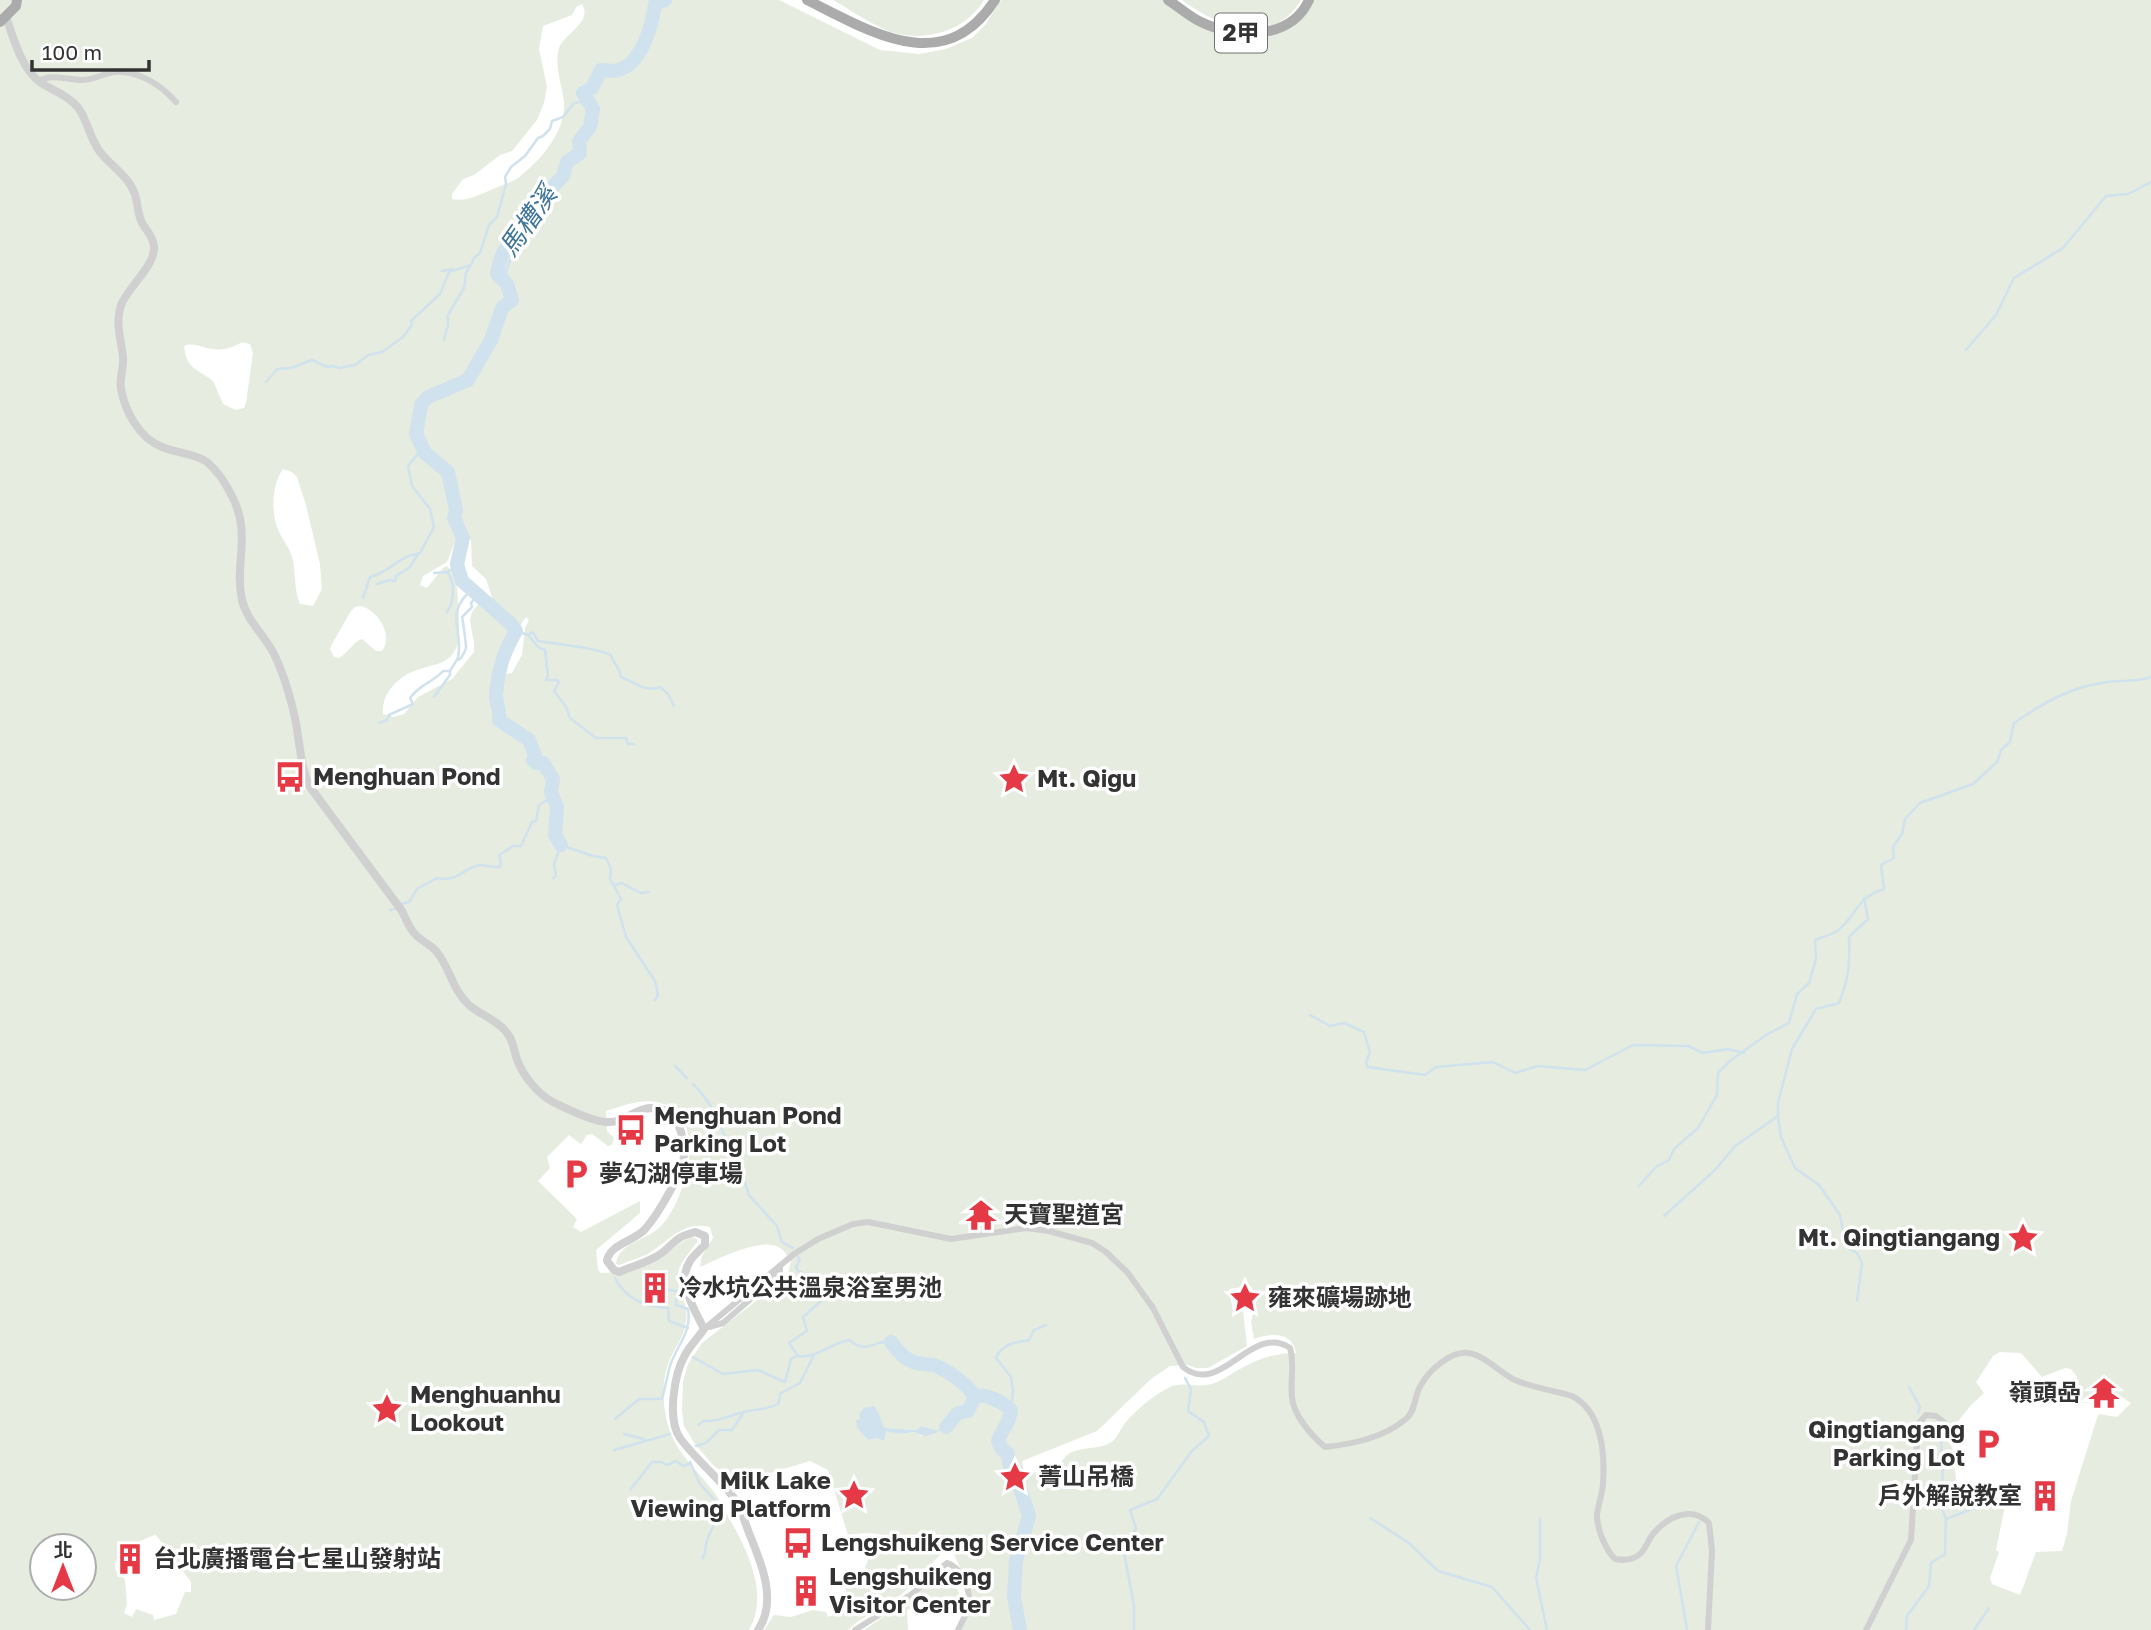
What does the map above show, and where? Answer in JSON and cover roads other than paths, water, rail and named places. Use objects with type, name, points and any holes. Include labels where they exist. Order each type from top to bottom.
[{"type":"main road","points":[[3,19],[16,6],[17,0]]},
{"type":"main road","points":[[807,0],[892,40],[906,43],[935,42],[965,32],[984,16],[995,0]]},
{"type":"main road","name":"2甲","points":[[1168,0],[1201,22],[1244,33],[1262,33],[1288,25],[1306,8],[1309,0]]},
{"type":"street","points":[[3,19],[23,61],[38,81],[78,108],[97,148],[109,164],[124,176],[134,191],[142,223],[154,246],[148,266],[129,289],[118,320],[123,359],[120,385],[125,405],[135,425],[147,438],[159,446],[205,461],[218,472],[233,497],[240,518],[243,541],[239,570],[243,602],[279,667],[298,733],[302,769],[310,787],[402,911],[414,933],[436,951],[460,996],[481,1015],[506,1031],[519,1065],[532,1084],[550,1100],[603,1123],[616,1122],[643,1109],[660,1109],[677,1118],[681,1125],[683,1165],[646,1229],[635,1238],[612,1249],[607,1261],[619,1272],[653,1258],[675,1239],[695,1232],[703,1233],[705,1245],[685,1270],[685,1283],[704,1329]]},
{"type":"street","points":[[38,81],[47,77],[86,80],[117,72],[146,78],[164,88],[176,102]]},
{"type":"street","points":[[758,1630],[764,1621],[766,1610],[762,1565],[736,1500],[678,1435],[673,1410],[679,1369],[685,1354],[704,1329],[794,1254],[853,1224],[868,1222],[912,1229],[951,1240],[1026,1228],[1049,1231],[1092,1243],[1128,1273],[1153,1308],[1183,1367],[1191,1373],[1199,1376],[1210,1375],[1265,1344],[1282,1342],[1290,1348],[1293,1356],[1292,1400],[1314,1438],[1325,1447],[1366,1440],[1407,1419],[1420,1385],[1445,1360],[1456,1354],[1471,1353],[1515,1380],[1572,1396],[1580,1400],[1589,1411],[1600,1431],[1604,1485],[1597,1516],[1606,1547],[1615,1559],[1629,1560],[1641,1553],[1662,1523],[1675,1517],[1695,1514],[1709,1523],[1712,1552],[1708,1630]]},
{"type":"street","points":[[704,1329],[723,1322],[764,1289],[782,1273],[780,1266]]},
{"type":"street","points":[[764,1289],[780,1272],[780,1266]]},
{"type":"street","points":[[704,1329],[774,1278]]},
{"type":"street","points":[[1866,1630],[1911,1540],[1918,1424],[1926,1415],[1936,1416],[1945,1423]]},
{"type":"street","points":[[855,1630],[912,1594],[947,1563],[954,1565],[960,1572],[969,1599],[969,1606],[958,1630]]},
{"type":"water","points":[[874,1406],[885,1428],[917,1430],[921,1426],[936,1430],[946,1427],[927,1436],[915,1432],[901,1434],[886,1431],[884,1441],[878,1438],[868,1440],[857,1428],[856,1420],[860,1419],[859,1414],[864,1408]]},
{"type":"waterway","name":"馬槽溪","points":[[561,845],[555,835],[557,807],[551,792],[553,779],[543,763],[533,760],[535,755],[529,740],[499,720],[496,697],[499,676],[505,654],[516,631],[462,581],[457,564],[463,538],[454,518],[456,510],[448,472],[425,453],[416,434],[421,405],[428,397],[468,380],[491,340],[502,308],[512,300],[507,284],[497,274],[501,259],[509,245],[527,226],[535,210],[544,203],[547,193],[563,176],[567,162],[580,153],[579,141],[590,127],[593,109],[583,93],[592,88],[601,70],[616,71],[633,60],[648,33],[655,4],[665,0]]},
{"type":"waterway","points":[[266,382],[277,369],[291,368],[312,360],[327,367],[355,365],[368,355],[382,352],[403,337],[412,325],[411,321],[440,294],[449,272],[471,265],[480,253],[489,225],[497,217],[506,184],[505,177],[511,167],[550,129],[552,121],[563,117],[574,103],[588,101]]},
{"type":"waterway","points":[[1966,350],[1996,315],[2014,278],[2063,248],[2106,196],[2128,194],[2151,182]]},
{"type":"waterway","points":[[507,284],[506,272],[513,252],[509,244]]},
{"type":"waterway","points":[[444,340],[448,315],[464,288],[470,266]]},
{"type":"waterway","points":[[442,271],[452,269]]},
{"type":"waterway","points":[[363,598],[370,577],[420,553],[434,527],[430,509],[412,486],[408,466],[423,448]]},
{"type":"waterway","points":[[377,584],[395,581],[396,576],[409,568],[418,554]]},
{"type":"waterway","points":[[447,612],[453,592],[452,581],[447,572],[457,566]]},
{"type":"waterway","points":[[434,573],[447,572]]},
{"type":"waterway","points":[[379,723],[387,720],[389,715],[413,704],[410,698],[418,689],[443,671],[450,671],[458,657],[458,607],[472,589]]},
{"type":"waterway","points":[[458,660],[466,648],[462,617],[472,607],[471,603],[478,594]]},
{"type":"waterway","points":[[516,631],[528,635],[539,648],[545,650],[548,676],[546,680],[559,682],[554,691],[566,707],[570,718],[596,738],[626,738],[628,744],[634,744]]},
{"type":"waterway","points":[[528,635],[533,632],[538,641],[611,655],[621,677],[645,688],[660,687],[668,694],[674,706]]},
{"type":"waterway","points":[[434,697],[450,671]]},
{"type":"waterway","points":[[1639,1186],[1656,1167],[1669,1160],[1674,1149],[1698,1128],[1717,1095],[1718,1073],[1766,1035],[1789,1023],[1797,994],[1809,983],[1816,959],[1815,940],[1837,931],[1867,897],[1884,889],[1881,865],[1894,858],[1893,847],[1902,834],[1905,819],[1920,803],[1973,784],[1997,762],[2001,750],[2010,742],[2014,723],[2047,702],[2082,687],[2151,677]]},
{"type":"waterway","points":[[401,904],[409,902],[417,889],[437,878],[454,877],[479,865],[500,867],[499,855],[513,846],[521,846],[532,822],[536,821],[539,805],[553,796]]},
{"type":"waterway","points":[[553,878],[556,876],[554,864],[561,845],[606,858],[611,869],[610,879],[621,899],[617,905],[626,937],[655,981],[658,995],[655,1000]]},
{"type":"waterway","points":[[615,885],[621,883],[641,893],[649,892]]},
{"type":"waterway","points":[[1664,1216],[1715,1170],[1735,1146],[1778,1116],[1778,1103],[1792,1049],[1816,1009],[1839,1003],[1848,970],[1849,937],[1868,919],[1864,898]]},
{"type":"waterway","points":[[390,910],[395,909]]},
{"type":"waterway","points":[[1310,1015],[1330,1026],[1344,1023],[1364,1032],[1370,1052],[1366,1063],[1368,1067],[1425,1075],[1436,1067],[1493,1062],[1515,1073],[1538,1066],[1585,1070],[1633,1045],[1688,1046],[1703,1053],[1728,1049],[1744,1053]]},
{"type":"waterway","points":[[675,1066],[687,1078]]},
{"type":"waterway","points":[[693,1084],[710,1105],[726,1139],[738,1153],[738,1163],[749,1195],[777,1226],[782,1242],[793,1248]]},
{"type":"waterway","points":[[1778,1116],[1781,1137],[1795,1168],[1819,1185],[1840,1215],[1845,1242],[1857,1253],[1862,1263],[1857,1301]]},
{"type":"waterway","points":[[798,1257],[798,1271],[813,1278],[824,1294],[821,1301],[803,1317],[807,1331],[789,1343],[798,1356],[811,1355],[849,1340],[862,1347],[891,1342]]},
{"type":"waterway","points":[[615,1278],[630,1296],[651,1306],[668,1308],[669,1321],[688,1328]]},
{"type":"waterway","points":[[615,1419],[639,1399],[662,1399],[670,1366],[686,1332],[689,1317],[688,1309],[676,1305],[677,1291],[669,1290]]},
{"type":"waterway","points":[[1011,1410],[1011,1377],[996,1358],[1005,1347],[1029,1340],[1034,1330],[1046,1325]]},
{"type":"waterway","points":[[891,1342],[909,1360],[934,1365],[952,1374],[975,1396]]},
{"type":"waterway","points":[[698,1425],[704,1421],[778,1404],[781,1393],[800,1383],[814,1355]]},
{"type":"waterway","points":[[693,1357],[723,1374],[758,1370],[785,1382],[791,1359],[797,1356]]},
{"type":"waterway","points":[[1134,1630],[1134,1605],[1124,1553],[1136,1528],[1130,1510],[1157,1499],[1192,1451],[1209,1436],[1204,1422],[1188,1411],[1191,1389],[1185,1378]]},
{"type":"waterway","points":[[1909,1387],[1920,1407],[1918,1413]]},
{"type":"waterway","points":[[946,1427],[958,1413],[968,1411],[975,1396],[994,1399],[1011,1410],[998,1441],[1008,1454],[1011,1474],[1020,1488],[1029,1516],[1016,1561],[1014,1597],[1020,1630]]},
{"type":"waterway","points":[[696,1446],[706,1443],[719,1430],[732,1430],[744,1412]]},
{"type":"waterway","points":[[1906,1630],[1907,1616],[1929,1586],[1931,1563],[1945,1554],[1946,1519],[1941,1506],[1941,1442],[1927,1423]]},
{"type":"waterway","points":[[624,1434],[644,1439]]},
{"type":"waterway","points":[[614,1450],[670,1434]]},
{"type":"waterway","points":[[631,1489],[652,1462],[667,1465],[676,1461],[683,1466],[689,1464]]},
{"type":"waterway","points":[[690,1462],[700,1484],[723,1509],[710,1533],[703,1558]]},
{"type":"waterway","points":[[1946,1519],[1985,1504],[2002,1486]]},
{"type":"waterway","points":[[1370,1518],[1409,1543],[1438,1571],[1492,1587],[1530,1630]]},
{"type":"waterway","points":[[1540,1519],[1540,1559],[1536,1578],[1547,1630]]},
{"type":"waterway","points":[[1687,1630],[1676,1566],[1699,1522]]},
{"type":"waterway","points":[[1974,1630],[1989,1608]]},
{"type":"place","name":"Menghuan Pond","points":[[290,777]]},
{"type":"place","name":"Mt. Qigu","points":[[1014,779]]},
{"type":"place","name":"Menghuan Pond Parking Lot","points":[[631,1130]]},
{"type":"place","name":"夢幻湖停車場","points":[[576,1174]]},
{"type":"place","name":"天寶聖道宮","points":[[981,1215]]},
{"type":"place","name":"Mt. Qingtiangang","points":[[2023,1238]]},
{"type":"place","name":"冷水坑公共溫泉浴室男池","points":[[655,1288]]},
{"type":"place","name":"雍來礦場跡地","points":[[1245,1298]]},
{"type":"place","name":"嶺頭喦","points":[[2104,1393]]},
{"type":"place","name":"Menghuanhu Lookout","points":[[387,1409]]},
{"type":"place","name":"Qingtiangang Parking Lot","points":[[1988,1444]]},
{"type":"place","name":"菁山吊橋","points":[[1015,1477]]},
{"type":"place","name":"Milk Lake Viewing Platform","points":[[854,1495]]},
{"type":"place","name":"戶外解說教室","points":[[2045,1496]]},
{"type":"place","name":"Lengshuikeng Service Center","points":[[798,1543]]},
{"type":"place","name":"台北廣播電台七星山發射站","points":[[130,1559]]},
{"type":"place","name":"Lengshuikeng Visitor Center","points":[[806,1591]]}]
